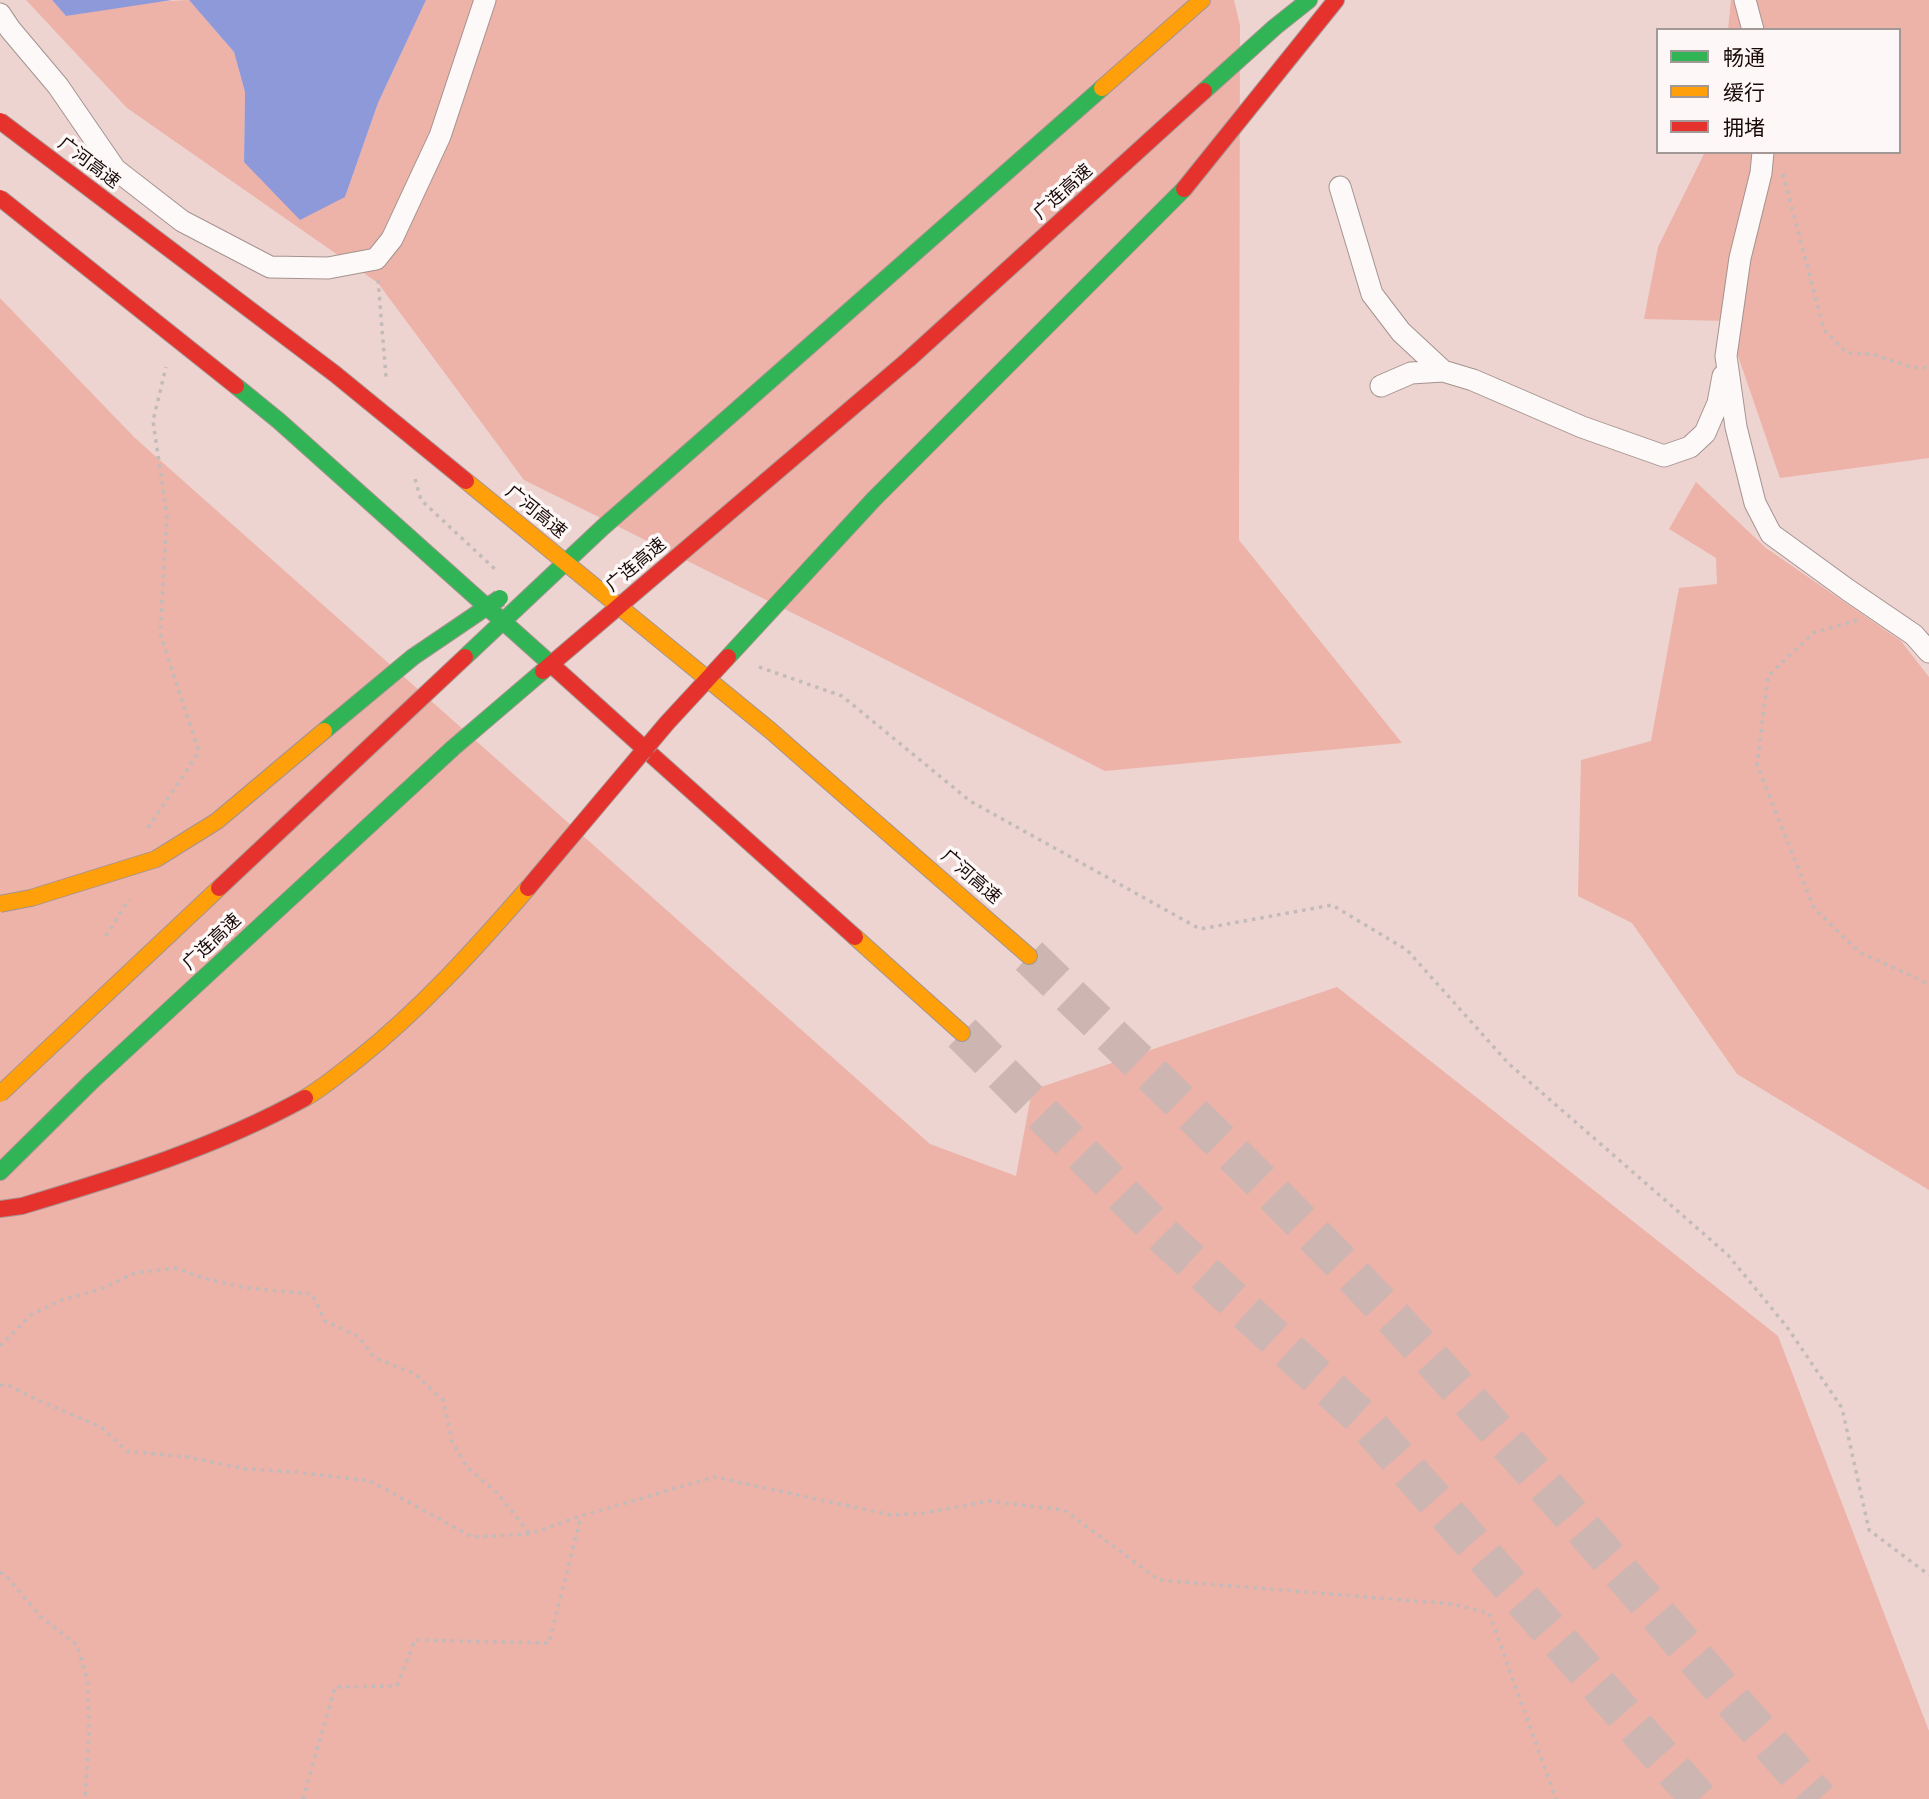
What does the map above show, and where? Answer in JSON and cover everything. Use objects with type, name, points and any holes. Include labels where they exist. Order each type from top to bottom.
[{"type":"highway","name":"广连高速","points":[[0,1094],[602,528],[1202,0]]},
{"type":"highway","name":"广连高速","points":[[0,1172],[92,1081],[453,748],[909,359],[1275,27],[1309,0]]},
{"type":"highway","points":[[0,1209],[22,1206],[152,1166],[246,1129],[315,1092],[386,1038],[464,963],[667,723],[874,499],[1181,192],[1336,0]]},
{"type":"highway","name":"广河高速","points":[[0,121],[335,374],[771,731],[1029,956]]},
{"type":"highway","points":[[0,198],[279,421],[962,1033]]},
{"type":"highway","points":[[0,904],[31,898],[156,859],[217,821],[413,657],[602,528]]},
{"type":"street","points":[[0,14],[58,86],[115,169],[182,221],[270,267],[328,268],[376,259],[392,239],[440,136],[485,0]]},
{"type":"street","points":[[1745,0],[1752,28]]},
{"type":"street","points":[[1381,386],[1411,373],[1443,371],[1473,380],[1582,427],[1664,456],[1690,447],[1705,433],[1718,403],[1740,258],[1763,154]]},
{"type":"street","points":[[1340,187],[1372,294],[1401,332],[1443,371]]},
{"type":"street","points":[[1726,356],[1737,427],[1755,503],[1771,534],[1914,635],[1929,652]]},
{"type":"path","points":[[1763,154],[1783,174],[1824,330],[1847,353],[1872,354],[1911,367],[1929,368]]},
{"type":"path","points":[[376,259],[386,379]]},
{"type":"path","points":[[148,828],[199,752],[160,633],[167,516],[153,421],[167,366]]},
{"type":"path","points":[[414,473],[421,500],[497,570]]},
{"type":"path","points":[[1882,613],[1813,633],[1768,677],[1757,765],[1814,908],[1859,951],[1929,984]]},
{"type":"path","points":[[759,667],[842,696],[970,802],[1200,929],[1332,905],[1407,950],[1509,1064],[1728,1255],[1787,1327],[1842,1408],[1869,1530],[1929,1575]]},
{"type":"path","points":[[106,936],[135,889]]},
{"type":"path","points":[[0,1346],[32,1314],[62,1300],[101,1289],[135,1273],[175,1268],[203,1279],[247,1288],[312,1294],[324,1321],[358,1336],[375,1358],[415,1374],[443,1400],[452,1441],[466,1466],[498,1494],[530,1534]]},
{"type":"path","points":[[0,1385],[10,1386],[101,1427],[127,1451],[188,1457],[246,1469],[370,1481],[472,1537],[530,1534],[581,1516],[714,1478],[891,1515],[923,1513],[989,1501],[1064,1510],[1159,1580],[1452,1604],[1489,1613],[1556,1799]]},
{"type":"path","points":[[303,1799],[335,1687],[397,1686],[415,1640],[549,1643],[581,1516]]},
{"type":"path","points":[[0,1572],[40,1616],[77,1645],[88,1682],[89,1735],[85,1799]]},
{"type":"shaded area","points":[[26,0],[52,0],[66,16],[151,2],[189,0],[234,52],[245,92],[244,162],[345,197],[378,103],[426,0],[1234,0],[1240,25],[1239,540],[1402,743],[1105,771],[524,480],[378,283],[127,108]]},
{"type":"shaded area","points":[[1731,0],[1929,0],[1929,458],[1780,478],[1726,321],[1644,319],[1658,247],[1704,154],[1901,154],[1901,28],[1728,28]]},
{"type":"shaded area","points":[[0,298],[135,438],[930,1144],[1016,1176],[1032,1090],[1337,987],[1778,1336],[1929,1731],[1929,1799],[0,1799]]},
{"type":"shaded area","points":[[1696,482],[1766,548],[1901,641],[1929,677],[1929,1190],[1737,1074],[1632,923],[1578,896],[1581,760],[1651,741],[1679,588],[1717,584],[1716,558],[1669,529]]},
{"type":"water","points":[[52,0],[172,0],[66,16]]},
{"type":"water","points":[[189,0],[426,0],[378,103],[345,197],[300,220],[244,162],[245,92],[234,52]]},
{"type":"tunnel","points":[[1029,956],[1263,1184],[1400,1325],[1507,1442],[1819,1799]]},
{"type":"tunnel","points":[[962,1033],[1167,1239],[1363,1419],[1699,1799]]},
{"type":"traffic: fast","points":[[1204,91],[1309,0]]},
{"type":"traffic: fast","points":[[740,407],[1102,88]]},
{"type":"traffic: fast","points":[[874,499],[1184,189]]},
{"type":"traffic: fast","points":[[236,386],[279,421],[554,667]]},
{"type":"traffic: fast","points":[[465,657],[602,528],[740,407]]},
{"type":"traffic: fast","points":[[728,657],[874,499]]},
{"type":"traffic: fast","points":[[324,731],[413,657],[500,598]]},
{"type":"traffic: fast","points":[[92,1081],[453,748],[543,671]]},
{"type":"traffic: fast","points":[[0,1172],[92,1081]]},
{"type":"traffic: slow","points":[[1102,88],[1202,0]]},
{"type":"traffic: slow","points":[[466,481],[812,767]]},
{"type":"traffic: slow","points":[[0,904],[31,898],[156,859],[217,821],[324,731]]},
{"type":"traffic: slow","points":[[812,767],[1029,956]]},
{"type":"traffic: slow","points":[[0,1094],[219,888]]},
{"type":"traffic: slow","points":[[305,1098],[357,1060],[403,1020],[467,956],[528,888]]},
{"type":"traffic: slow","points":[[855,937],[962,1033]]},
{"type":"traffic: jam","points":[[1184,189],[1336,0]]},
{"type":"traffic: jam","points":[[909,359],[1204,91]]},
{"type":"traffic: jam","points":[[0,121],[335,374],[466,481]]},
{"type":"traffic: jam","points":[[0,198],[236,386]]},
{"type":"traffic: jam","points":[[543,671],[909,359]]},
{"type":"traffic: jam","points":[[219,888],[465,657]]},
{"type":"traffic: jam","points":[[528,888],[667,723],[728,657]]},
{"type":"traffic: jam","points":[[554,667],[646,750]]},
{"type":"traffic: jam","points":[[646,750],[855,937]]},
{"type":"traffic: jam","points":[[0,1209],[22,1206],[166,1160],[271,1116],[305,1098]]}]
